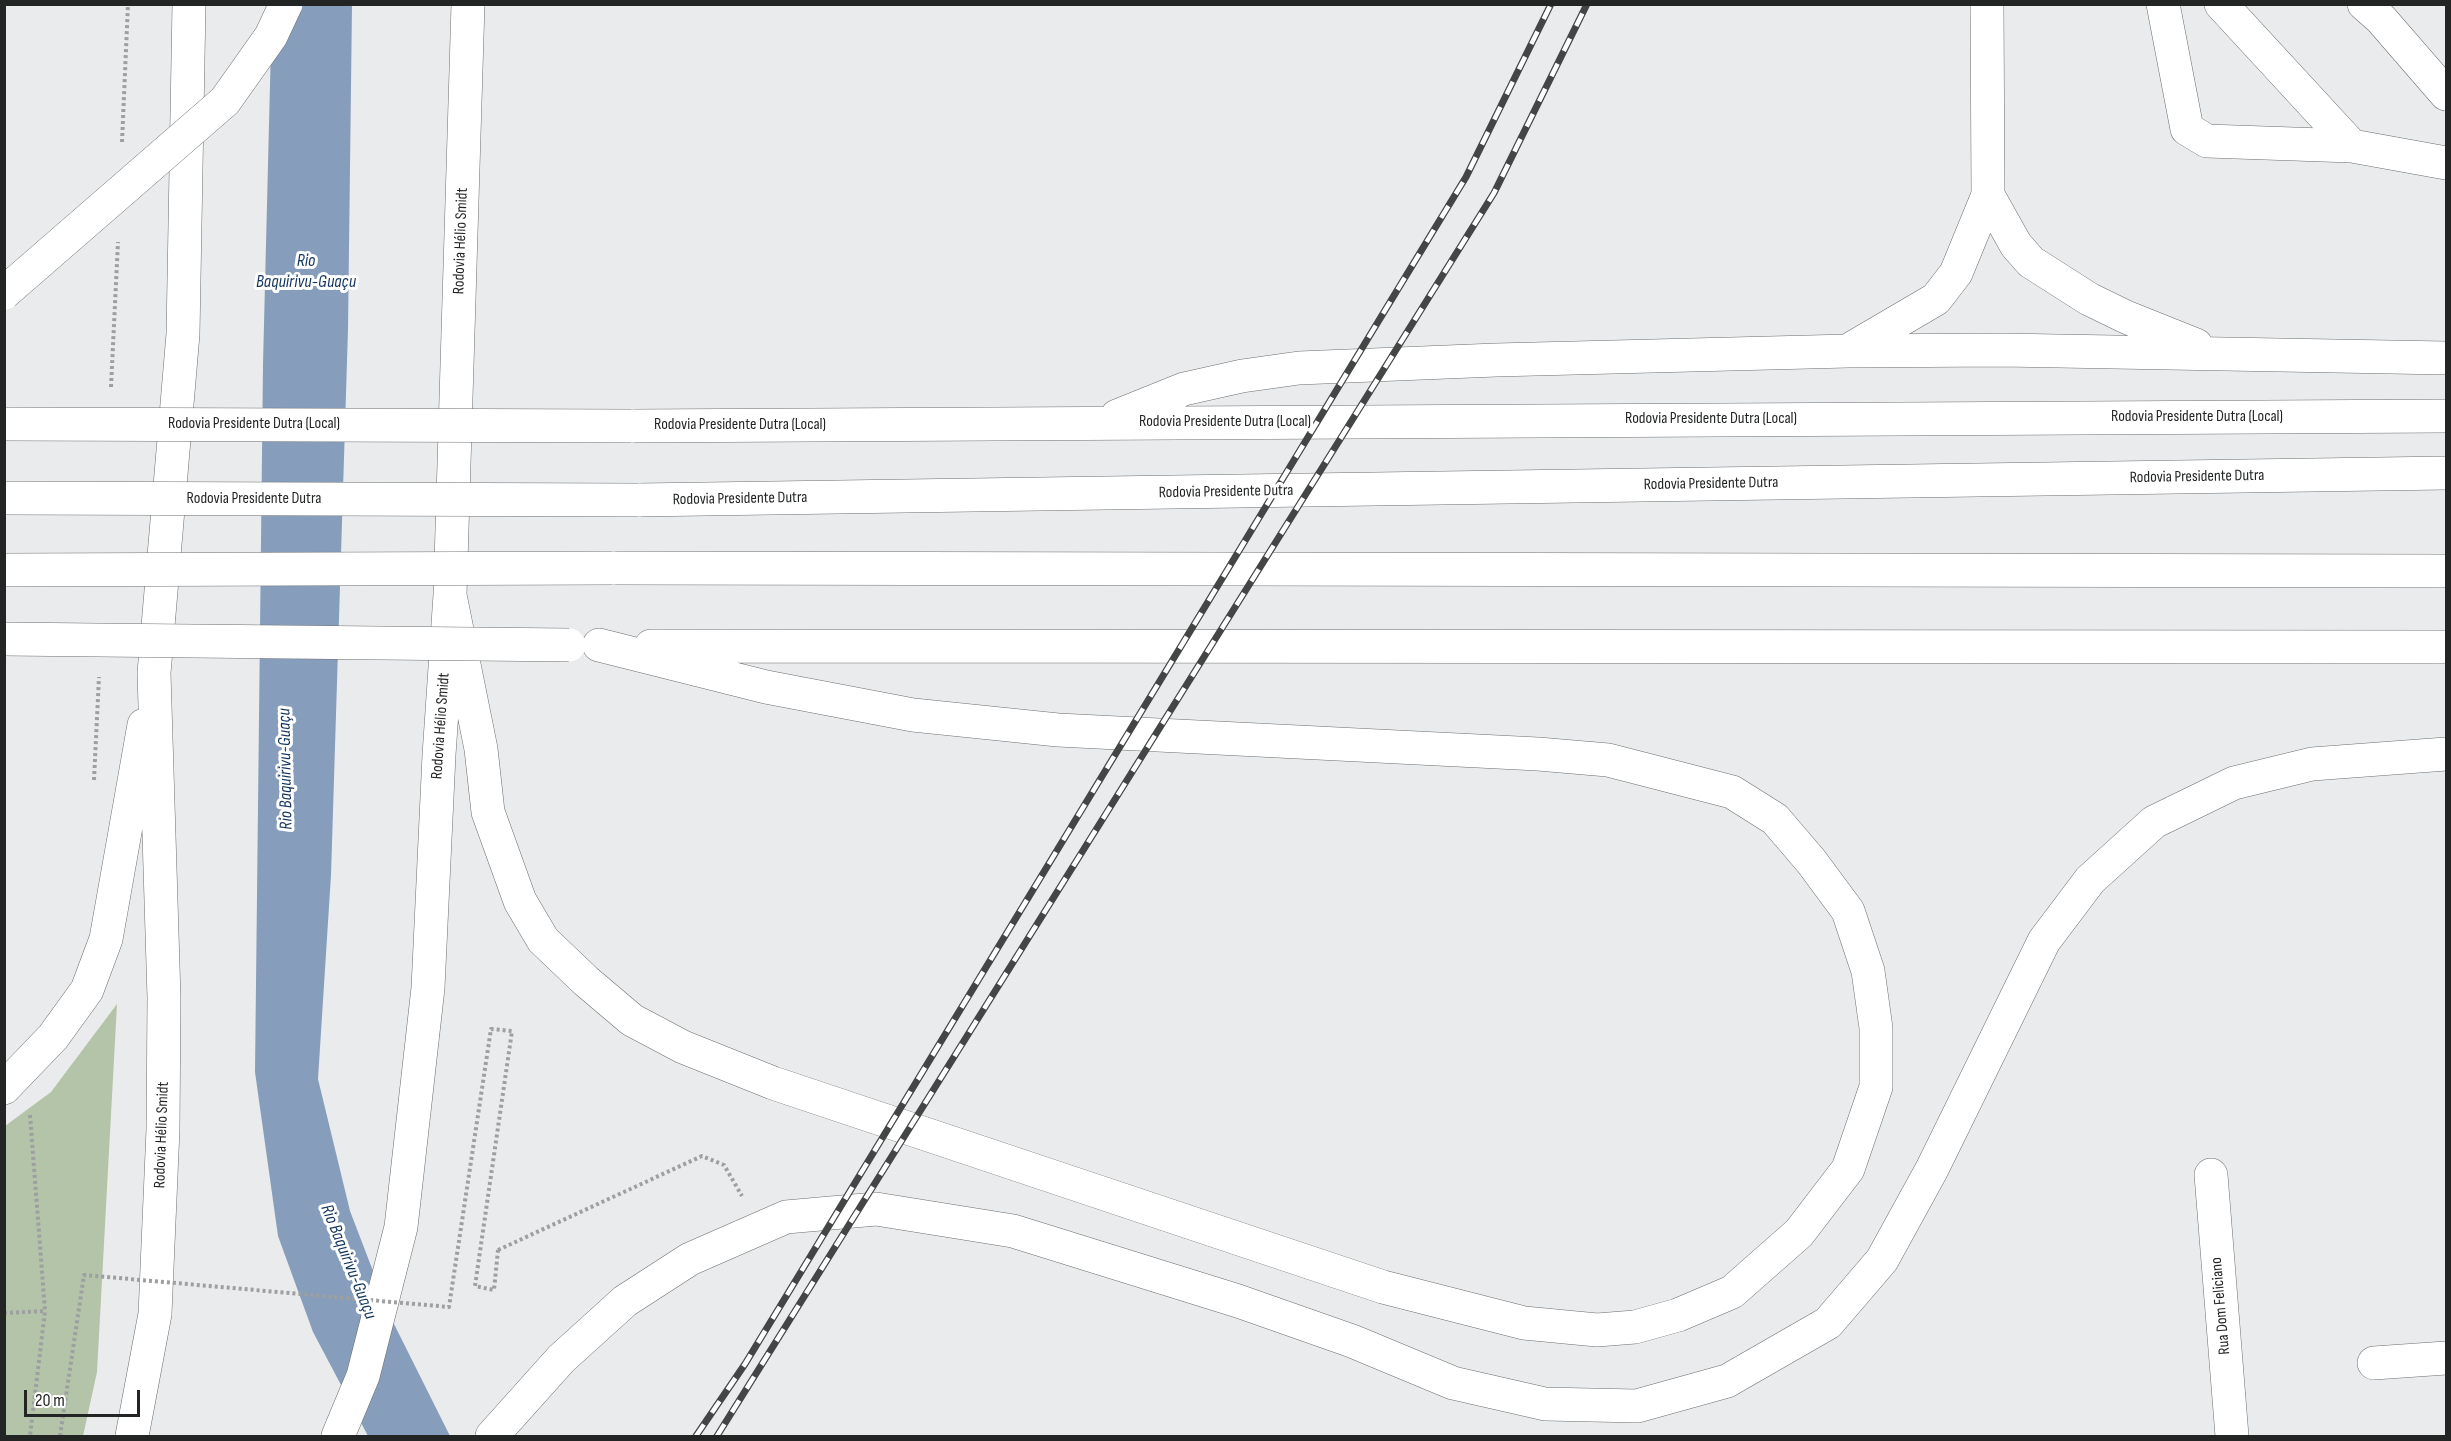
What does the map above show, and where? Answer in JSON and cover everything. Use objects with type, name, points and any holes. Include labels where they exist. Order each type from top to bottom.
[{"type":"main road","name":"Rodovia Hélio Smidt","points":[[132,1437],[155,1314],[163,1129],[164,986],[154,673],[183,334],[189,4]]},
{"type":"main road","points":[[4,293],[225,101],[271,36],[286,4]]},
{"type":"main road","name":"Rodovia Hélio Smidt","points":[[338,1437],[363,1376],[401,1227],[428,988],[439,755],[450,595],[468,4]]},
{"type":"main road","points":[[1848,351],[1936,299],[1956,273],[1988,195],[1987,4]]},
{"type":"main road","points":[[2163,4],[2187,129],[2207,141],[2352,146],[2446,163]]},
{"type":"main road","points":[[2222,4],[2352,146]]},
{"type":"main road","points":[[2364,4],[2446,93]]},
{"type":"main road","points":[[1988,195],[2016,245],[2031,262],[2061,283],[2126,318],[2214,353]]},
{"type":"main road","points":[[1102,422],[1184,389],[1242,376],[1299,368],[1496,360],[1848,351],[2214,353],[2446,358]]},
{"type":"main road","name":"Rodovia Presidente Dutra (Local)","points":[[4,423],[631,426],[2446,416]]},
{"type":"main road","name":"Rodovia Presidente Dutra","points":[[4,498],[638,500],[2446,473]]},
{"type":"main road","points":[[4,570],[612,568],[2446,571]]},
{"type":"main road","points":[[450,595],[481,749],[488,812],[520,901],[543,940],[586,981],[632,1020],[683,1047],[773,1083],[1383,1287],[1524,1323],[1597,1330],[1635,1327],[1678,1315],[1732,1292],[1799,1233],[1848,1168],[1876,1087],[1876,1028],[1868,971],[1848,911],[1811,861],[1775,819],[1732,792],[1608,760],[1538,754],[1058,730],[913,715],[766,687],[584,645]]},
{"type":"main road","points":[[4,639],[584,645],[2446,647]]},
{"type":"main road","points":[[10,1083],[53,1037],[87,990],[106,939],[125,844],[134,773],[154,673]]},
{"type":"main road","points":[[494,1434],[561,1359],[625,1301],[690,1259],[786,1216],[876,1209],[1013,1231],[1238,1301],[1352,1341],[1453,1383],[1545,1404],[1637,1406],[1727,1381],[1828,1323],[1882,1260],[1932,1169],[2044,941],[2090,880],[2154,822],[2234,783],[2312,764],[2446,754]]},
{"type":"main road","name":"Rua Dom Feliciano","points":[[2211,1175],[2232,1437]]},
{"type":"main road","points":[[2374,1363],[2446,1358]]},
{"type":"path","points":[[60,1437],[84,1275],[449,1307],[491,1029],[512,1031],[474,1286],[494,1290],[498,1250],[702,1156],[724,1165],[745,1200],[753,1232]]},
{"type":"path","points":[[10,1083],[28,1094],[45,1311],[30,1437]]},
{"type":"path","points":[[4,1312],[45,1311]]},
{"type":"green space","points":[[117,1004],[97,1372],[83,1436],[5,1436],[5,1126],[51,1092]]},
{"type":"water","name":"Rio Baquirivu-Guaçu","points":[[272,5],[352,5],[348,329],[331,875],[318,1079],[350,1211],[391,1318],[450,1436],[368,1436],[313,1332],[278,1236],[255,1072],[263,364]]},
{"type":"railway","points":[[696,1436],[745,1364],[1466,177],[1551,4]]},
{"type":"railway","points":[[717,1436],[1494,193],[1587,4]]}]
